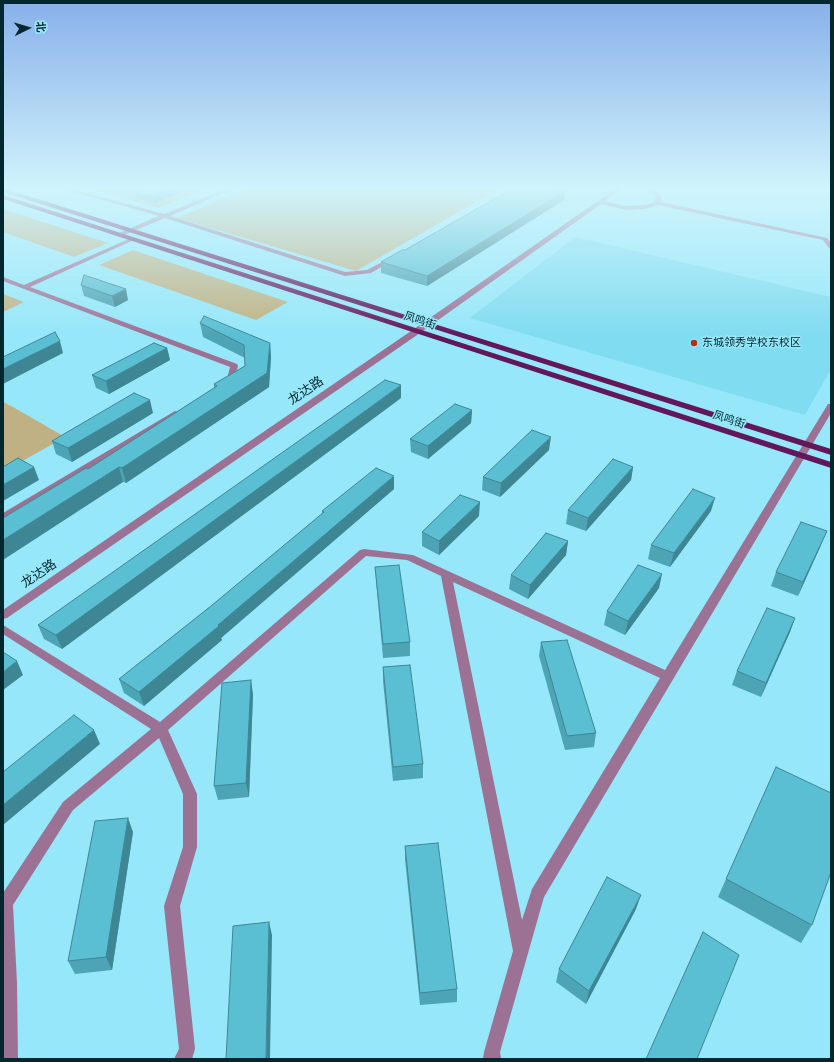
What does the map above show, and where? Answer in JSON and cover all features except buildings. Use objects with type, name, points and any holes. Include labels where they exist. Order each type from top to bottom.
[{"type":"main road","name":"凤鸣街","points":[[124,237],[831,465]]},
{"type":"main road","name":"凤鸣街","points":[[151,237],[831,452]]},
{"type":"street","points":[[228,237],[345,274],[369,272],[396,256]]},
{"type":"street","name":"龙达路","points":[[3,614],[417,331],[551,237]]},
{"type":"street","points":[[814,237],[825,239],[831,247]]},
{"type":"street","points":[[24,287],[133,239]]},
{"type":"street","points":[[3,279],[234,366],[231,380],[218,388]]},
{"type":"street","points":[[492,1059],[492,1052],[537,894],[831,406]]},
{"type":"street","points":[[3,516],[184,408]]},
{"type":"street","points":[[9,1059],[9,982],[5,903],[68,806],[161,729],[364,552],[409,557],[669,677]]},
{"type":"street","points":[[446,574],[520,952]]},
{"type":"street","points":[[3,629],[161,729],[190,794],[190,847],[172,906],[187,1049],[183,1059]]},
{"type":"shaded area","points":[[16,237],[88,237],[108,243],[74,257]]},
{"type":"shaded area","points":[[240,237],[416,237],[356,271]]},
{"type":"shaded area","name":"东城领秀学校东校区","points":[[575,237],[831,297],[831,369],[805,415],[470,318]]},
{"type":"shaded area","points":[[133,250],[288,302],[256,320],[99,265]]},
{"type":"shaded area","points":[[3,294],[24,302],[3,312]]},
{"type":"shaded area","points":[[3,402],[13,407],[65,437],[3,472]]},
{"type":"place","name":"东城领秀学校东校区","points":[[694,343]]}]
